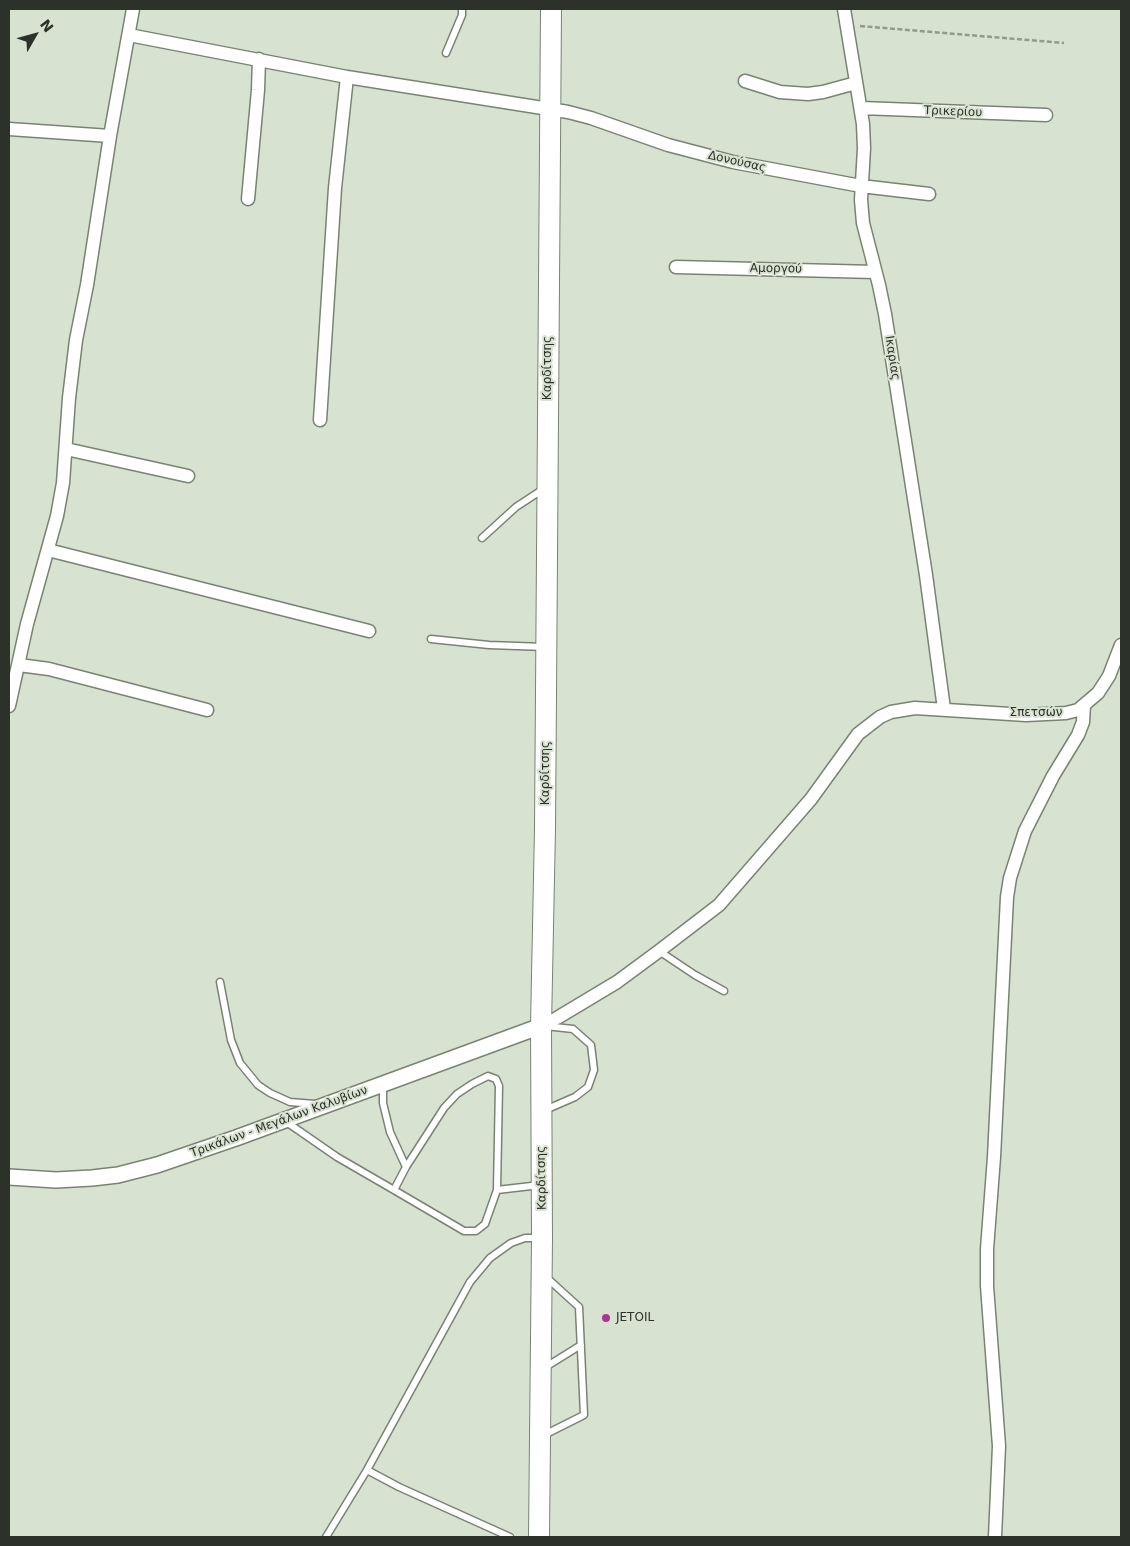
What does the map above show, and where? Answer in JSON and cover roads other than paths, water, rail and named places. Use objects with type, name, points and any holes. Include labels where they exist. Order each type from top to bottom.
[{"type":"main road","name":"Καρδίτσης","points":[[540,1537],[541,1026],[545,857],[551,9]]},
{"type":"street","points":[[9,706],[27,624],[57,516],[63,483],[69,398],[76,340],[87,285],[110,136],[134,9]]},
{"type":"street","name":"Ικαρίας","points":[[844,9],[861,108],[864,148],[861,186],[863,223],[882,297],[944,709]]},
{"type":"street","name":"Δονούσας","points":[[129,36],[347,77],[591,118],[668,146],[733,162],[861,186],[929,194]]},
{"type":"street","points":[[248,199],[259,59]]},
{"type":"street","points":[[320,420],[335,188],[347,77]]},
{"type":"street","points":[[745,81],[780,92],[808,94],[856,83]]},
{"type":"street","name":"Τρικερίου","points":[[861,108],[1046,115]]},
{"type":"street","points":[[9,128],[110,136]]},
{"type":"street","name":"Αμοργού","points":[[676,267],[875,272]]},
{"type":"street","points":[[66,448],[188,476]]},
{"type":"street","points":[[48,550],[369,631]]},
{"type":"street","name":"Σπετσών","points":[[541,1026],[617,982],[712,910],[740,882],[811,799],[858,734],[880,717],[891,712],[916,708],[1026,715],[1066,713],[1078,710],[1098,693],[1109,676],[1121,645]]},
{"type":"street","points":[[19,665],[49,669],[207,710]]},
{"type":"street","points":[[996,1537],[999,1446],[987,1286],[987,1249],[998,1088],[1007,897],[1012,870],[1025,831],[1053,776],[1078,735],[1083,722],[1084,706]]},
{"type":"street","name":"Τρικάλων - Μεγάλων Καλυβίων","points":[[9,1177],[56,1180],[92,1178],[124,1174],[185,1157],[541,1026]]},
{"type":"lane","points":[[446,53],[462,15],[462,9]]},
{"type":"lane","points":[[482,538],[516,507],[548,486]]},
{"type":"lane","points":[[431,640],[488,645],[546,647]]},
{"type":"lane","points":[[659,951],[695,975],[724,991]]},
{"type":"lane","points":[[220,982],[230,1040],[240,1063],[258,1085],[290,1102],[329,1104]]},
{"type":"lane","points":[[541,1026],[573,1029],[591,1045],[594,1070],[588,1087],[582,1092],[575,1097],[541,1111]]},
{"type":"lane","points":[[285,1121],[337,1157],[464,1231],[476,1231],[485,1224],[497,1190],[499,1086],[496,1079],[488,1076],[457,1094],[444,1108],[406,1167],[394,1190]]},
{"type":"lane","points":[[383,1084],[383,1103],[390,1132],[406,1167]]},
{"type":"lane","points":[[497,1190],[542,1185]]},
{"type":"lane","points":[[326,1537],[367,1470],[470,1282],[490,1258],[511,1243],[525,1238],[542,1238]]},
{"type":"lane","points":[[540,1437],[584,1416],[579,1307],[542,1274]]},
{"type":"lane","points":[[541,1370],[581,1345]]},
{"type":"lane","points":[[367,1470],[497,1533],[510,1537]]},
{"type":"place","name":"JETOIL","points":[[606,1318]]}]
